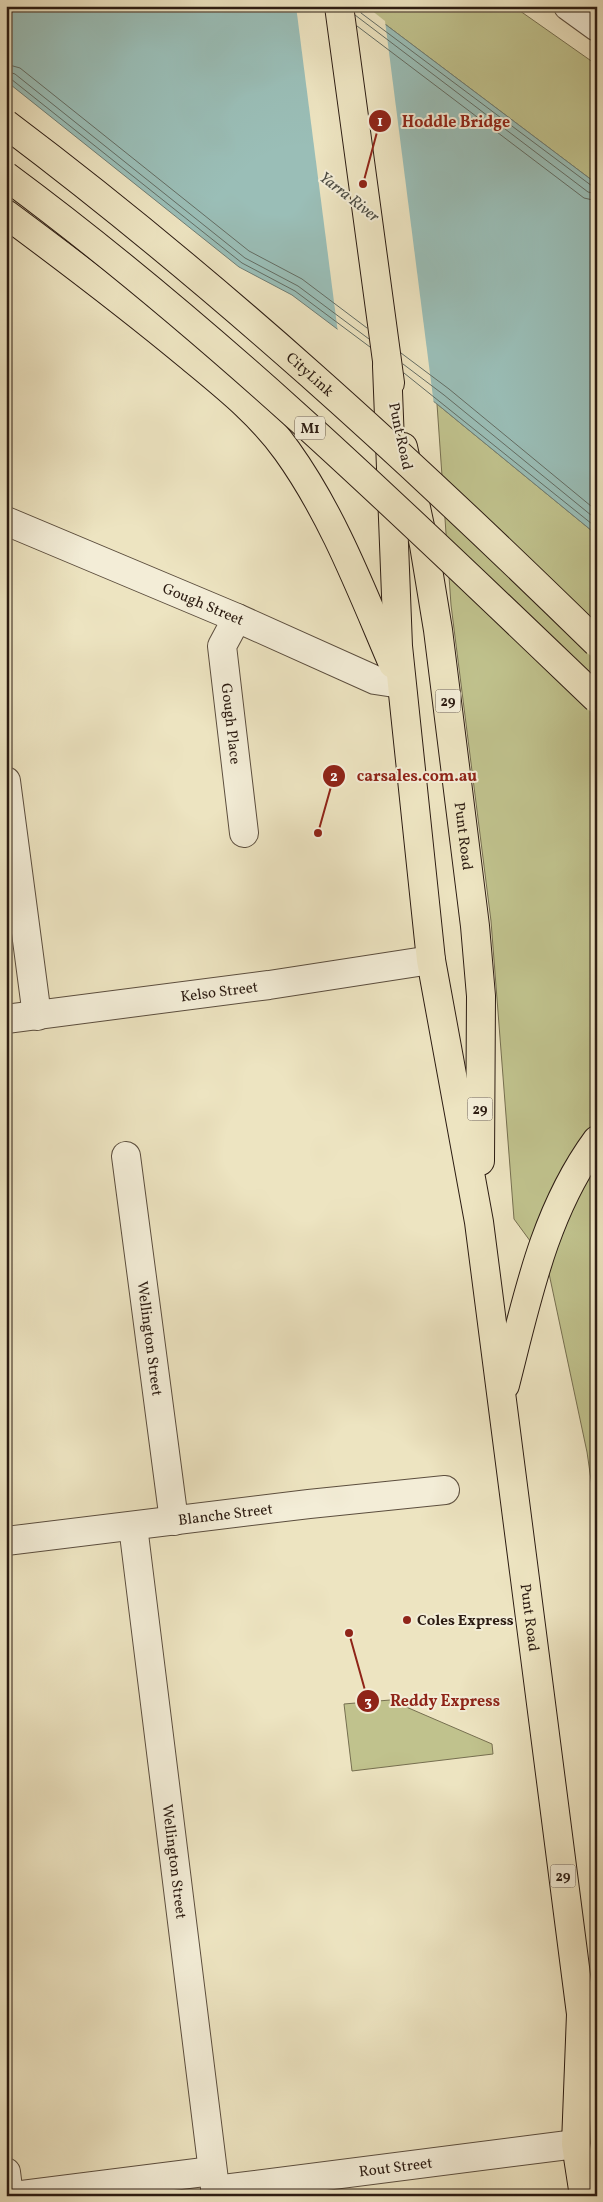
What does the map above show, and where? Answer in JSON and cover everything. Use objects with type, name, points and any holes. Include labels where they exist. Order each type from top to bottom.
[{"type":"highway","name":"Punt Road","points":[[340,8],[391,406],[401,684],[431,960],[479,1222],[581,2014],[576,2144],[584,2196]]},
{"type":"highway","name":"CityLink","points":[[6,124],[165,249],[299,364],[503,551],[597,643]]},
{"type":"highway","name":"M1","points":[[6,176],[58,214],[241,366],[385,496],[597,699]]},
{"type":"highway","points":[[6,214],[150,324],[249,407],[270,430],[298,468],[332,529],[401,684]]},
{"type":"highway","name":"Punt Road","points":[[391,406],[424,545],[437,621],[475,926],[481,996],[479,1222]]},
{"type":"highway","points":[[501,1401],[538,1258],[566,1190],[597,1140]]},
{"type":"highway","name":"Punt Road","points":[[581,2014],[597,2054]]},
{"type":"street","points":[[568,6],[597,27]]},
{"type":"street","name":"Gough Street","points":[[6,521],[237,618],[375,680],[401,684]]},
{"type":"street","name":"Gough Place","points":[[237,618],[222,646],[244,833]]},
{"type":"street","points":[[6,781],[37,1016]]},
{"type":"street","name":"Kelso Street","points":[[6,1020],[431,960]]},
{"type":"street","name":"Wellington Street","points":[[126,1156],[174,1520]]},
{"type":"street","name":"Blanche Street","points":[[6,1541],[445,1490]]},
{"type":"street","name":"Wellington Street","points":[[133,1526],[214,2186]]},
{"type":"street","name":"Rout Street","points":[[14,2196],[214,2186],[576,2144]]},
{"type":"street","points":[[6,2172],[9,2196]]},
{"type":"green space","points":[[361,6],[513,6],[597,65],[597,184]]},
{"type":"green space","points":[[437,404],[597,535],[597,1521],[587,1452],[547,1264],[514,1219],[491,921],[451,605]]},
{"type":"green space","points":[[390,1700],[492,1744],[493,1754],[352,1771],[344,1704]]},
{"type":"water","name":"Yarra River","points":[[6,6],[361,6],[597,184],[597,535],[437,404],[292,295],[239,267],[6,81]]},
{"type":"pier","points":[[296,6],[366,6],[385,21],[434,405],[338,333]]},
{"type":"place","name":"Hoddle Bridge","points":[[363,184]]},
{"type":"place","name":"carsales.com.au","points":[[318,833]]},
{"type":"place","name":"Coles Express","points":[[407,1620]]},
{"type":"place","name":"Reddy Express","points":[[349,1633]]}]
